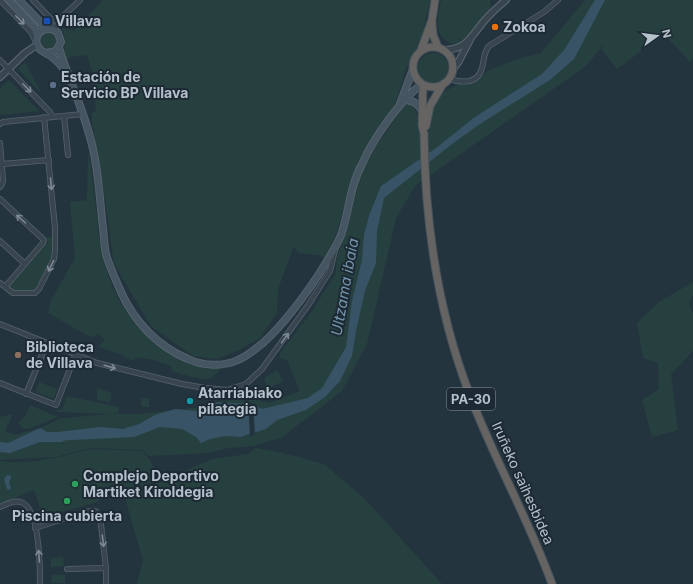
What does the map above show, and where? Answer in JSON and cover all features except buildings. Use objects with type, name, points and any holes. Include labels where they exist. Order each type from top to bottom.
[{"type":"highway","points":[[435,0],[432,20],[421,50],[414,59],[413,69],[416,79],[423,84],[433,87],[443,84]]},
{"type":"highway","points":[[432,20],[433,35],[440,48],[449,55],[453,69]]},
{"type":"highway","points":[[421,50],[429,47],[440,48]]},
{"type":"highway","name":"PA-30","points":[[443,84],[449,78],[453,69]]},
{"type":"highway","name":"Iruñeko saihesbidea","points":[[423,84],[422,113],[427,203],[432,250],[450,334],[471,398],[497,461],[542,556],[552,584]]},
{"type":"highway","name":"Iruñeko saihesbidea","points":[[424,134],[430,106],[443,84]]},
{"type":"main road","points":[[9,0],[35,28],[38,48],[51,56],[66,71]]},
{"type":"main road","points":[[19,0],[51,29],[58,33],[60,37],[61,42],[59,48],[66,71],[90,135],[95,156],[106,254],[121,292],[131,312],[161,344],[180,356],[195,362],[212,364],[229,363],[249,355],[274,333],[295,310],[335,248],[341,235],[353,186],[362,164],[384,128],[411,92],[423,84]]},
{"type":"main road","points":[[37,41],[40,32],[51,29]]},
{"type":"main road","points":[[45,53],[53,52],[59,48]]},
{"type":"main road","points":[[399,108],[413,69]]},
{"type":"main road","points":[[406,100],[412,100],[417,103],[422,113]]},
{"type":"street","points":[[0,0],[31,32],[37,41],[0,77]]},
{"type":"street","points":[[33,0],[49,15],[51,19],[51,29]]},
{"type":"street","points":[[51,29],[80,0]]},
{"type":"street","points":[[440,48],[453,50],[464,45],[499,2],[506,0]]},
{"type":"street","points":[[449,78],[456,82],[466,82],[474,79],[480,73],[486,50],[489,46],[544,12],[558,0]]},
{"type":"street","points":[[453,69],[467,48],[472,36]]},
{"type":"street","points":[[25,54],[34,51],[45,53]]},
{"type":"street","points":[[0,60],[50,112],[52,116]]},
{"type":"street","points":[[0,124],[3,122],[52,116],[83,114]]},
{"type":"street","points":[[64,116],[68,155]]},
{"type":"street","points":[[0,282],[12,293],[35,293],[37,292],[55,257],[55,228],[44,117]]},
{"type":"street","points":[[0,143],[3,180],[0,186]]},
{"type":"street","points":[[2,164],[49,160]]},
{"type":"street","points":[[0,199],[43,238],[43,243],[4,287]]},
{"type":"street","points":[[0,241],[25,264]]},
{"type":"street","points":[[0,324],[76,356],[120,370],[166,381],[205,388],[227,390],[246,384],[262,369],[309,304],[325,278],[333,262],[335,248]]},
{"type":"street","points":[[26,394],[47,343]]},
{"type":"street","points":[[0,384],[56,405],[76,356]]},
{"type":"street","points":[[0,507],[16,501],[22,502],[30,509],[38,549],[40,584]]},
{"type":"street","points":[[35,528],[89,511],[96,511],[100,516],[106,568],[106,584]]},
{"type":"street","points":[[67,569],[106,568]]},
{"type":"green space","points":[[103,0],[430,0],[420,42],[406,68],[395,106],[357,164],[337,231],[326,259],[319,255],[298,253],[294,246],[278,289],[277,313],[260,338],[239,350],[217,359],[193,356],[151,326],[114,264],[92,122],[92,113],[96,111],[93,75],[87,55],[64,58],[65,38],[62,28],[74,31]]},
{"type":"green space","points":[[441,0],[490,0],[491,8],[469,34],[458,43],[451,44],[443,38],[439,30],[438,14]]},
{"type":"green space","points":[[585,0],[693,0],[693,57],[690,62],[664,34],[617,69],[602,50],[604,44],[586,66],[415,186],[396,218],[367,344],[342,391],[281,438],[255,446],[229,448],[206,453],[149,456],[142,450],[91,448],[55,457],[0,460],[0,417],[13,414],[5,431],[15,435],[43,427],[59,419],[110,414],[57,412],[58,410],[62,410],[67,396],[119,407],[118,413],[115,414],[138,414],[203,407],[212,402],[233,400],[237,396],[243,396],[245,402],[254,400],[269,403],[300,391],[287,360],[279,358],[280,353],[310,314],[335,275],[338,254],[344,239],[355,190],[362,171],[377,145],[406,103],[411,103],[415,109],[418,120],[418,132],[429,132],[433,107],[440,95],[457,85],[468,85],[474,83],[487,71],[514,60],[541,53]]},
{"type":"green space","points":[[49,33],[55,35],[57,41],[55,47],[49,49],[43,47],[41,41],[43,35]]},
{"type":"green space","points":[[433,53],[444,57],[448,68],[444,79],[433,83],[422,79],[418,68],[422,57]]},
{"type":"green space","points":[[25,62],[42,94],[18,69]]},
{"type":"green space","points":[[9,80],[39,111],[2,115],[0,113],[0,88]]},
{"type":"green space","points":[[88,152],[98,225],[97,228],[105,265],[117,296],[125,310],[136,324],[149,337],[172,354],[184,362],[193,365],[221,368],[211,378],[198,378],[172,371],[171,366],[154,360],[135,357],[135,360],[128,359],[122,355],[99,347],[105,339],[97,334],[92,338],[48,313],[50,302],[75,258],[70,202],[87,200]]},
{"type":"green space","points":[[47,237],[53,237],[53,256],[36,292],[15,292],[9,285],[11,281],[13,282],[48,243]]},
{"type":"green space","points":[[693,282],[693,295],[689,302],[693,312],[693,351],[671,374],[678,430],[652,437],[642,400],[659,389],[658,363],[643,358],[637,323],[659,302]]},
{"type":"green space","points":[[277,370],[283,381],[268,389],[264,378]]},
{"type":"green space","points":[[39,382],[57,389],[54,399],[35,392]]},
{"type":"green space","points":[[97,388],[112,393],[110,402],[97,400]]},
{"type":"green space","points":[[141,398],[149,398],[149,407],[143,407],[141,405]]},
{"type":"green space","points":[[30,405],[58,417],[28,429],[22,428],[19,423],[22,418],[25,417]]},
{"type":"green space","points":[[256,448],[283,453],[324,464],[365,499],[442,584],[137,584],[143,560],[125,498],[212,459],[248,454]]},
{"type":"green space","name":"Complejo Deportivo Martiket Kiroldegia","points":[[92,449],[142,451],[152,464],[154,472],[153,480],[144,485],[126,489],[107,496],[97,502],[43,517],[34,490],[0,504],[0,461],[34,461]]},
{"type":"green space","points":[[63,557],[64,566],[51,567],[51,558]]},
{"type":"green space","points":[[51,575],[65,575],[65,583],[52,583]]},
{"type":"water","points":[[595,0],[605,0],[574,59],[550,80],[483,122],[452,144],[384,198],[377,231],[376,263],[365,291],[352,356],[340,381],[325,397],[306,410],[277,420],[266,429],[240,437],[226,436],[210,439],[201,443],[196,437],[182,429],[160,427],[134,437],[52,441],[43,433],[21,447],[0,448],[0,443],[8,443],[40,428],[49,433],[101,427],[123,429],[139,424],[155,415],[175,409],[198,411],[201,416],[208,402],[253,404],[262,409],[308,398],[322,388],[346,347],[352,301],[362,260],[364,234],[370,213],[381,186],[436,148],[475,117],[542,74],[564,50]]},
{"type":"water","points":[[7,475],[11,476],[9,482],[11,488],[10,490],[7,489],[4,479]]},
{"type":"pier","points":[[248,402],[253,403],[255,435],[250,436]]},
{"type":"waterway","name":"Ultzama ibaia","points":[[0,447],[9,448],[39,437],[61,437]]},
{"type":"place","name":"Villava","points":[[47,21]]},
{"type":"place","name":"Zokoa","points":[[495,27]]},
{"type":"place","name":"Estación de Servicio BP Villava","points":[[53,85]]},
{"type":"place","name":"Biblioteca de Villava","points":[[18,355]]},
{"type":"place","name":"Atarriabiako pílategia","points":[[190,401]]},
{"type":"place","name":"Complejo Deportivo Martiket Kiroldegia","points":[[75,484]]},
{"type":"place","name":"Piscina cubierta","points":[[67,501]]}]
